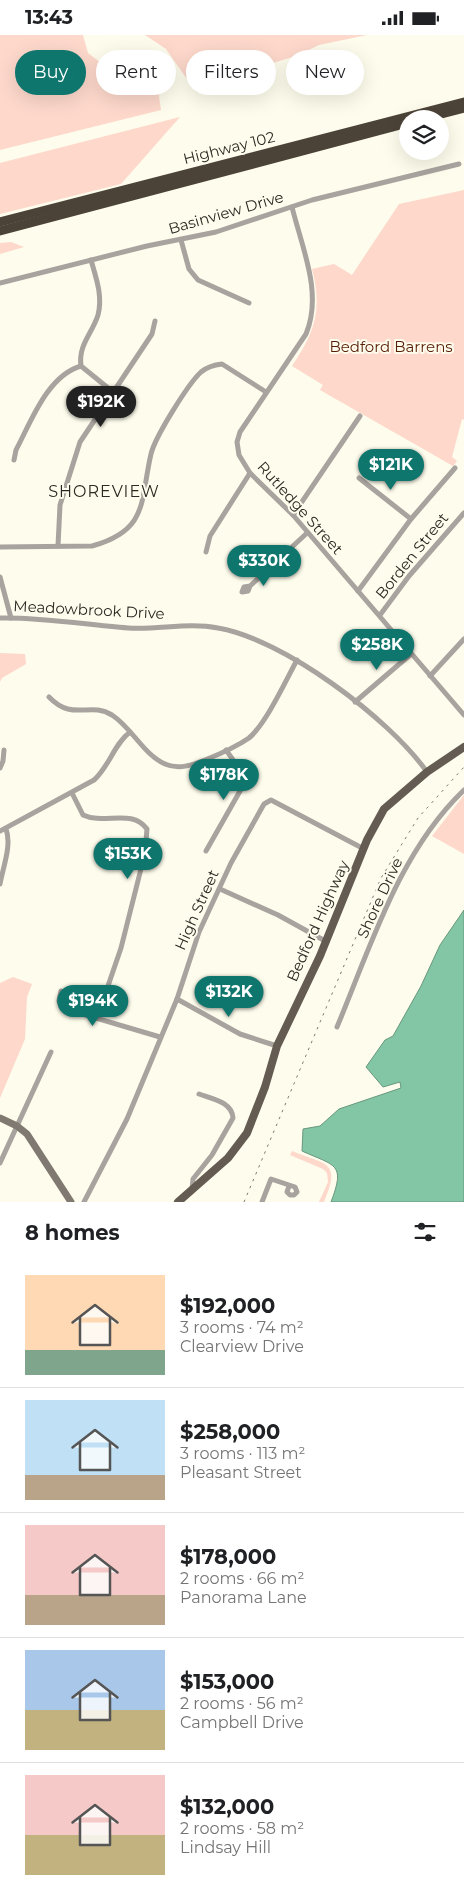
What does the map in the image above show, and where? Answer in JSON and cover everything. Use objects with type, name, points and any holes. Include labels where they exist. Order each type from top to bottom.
[{"type":"highway","name":"Highway 102","points":[[0,222],[464,102]]},
{"type":"highway","points":[[449,112],[464,108]]},
{"type":"highway","name":"Highway 102","points":[[0,231],[399,125]]},
{"type":"main road","name":"Bedford Highway","points":[[178,1202],[228,1158],[247,1133],[257,1111],[277,1046],[327,942],[364,849],[384,809],[427,772],[464,747]]},
{"type":"street","name":"Basinview Drive","points":[[0,283],[216,232],[354,189],[459,164]]},
{"type":"street","name":"Rutledge Street","points":[[292,207],[312,286],[313,310],[306,334],[240,432],[237,442],[239,455],[250,473],[293,515],[306,533],[380,615],[411,655],[464,715]]},
{"type":"street","points":[[181,240],[189,269],[198,280],[249,303]]},
{"type":"street","points":[[91,260],[100,293],[100,305],[96,320],[80,350],[81,366],[113,393]]},
{"type":"street","points":[[58,546],[60,505],[80,442],[152,334],[155,321]]},
{"type":"street","points":[[0,547],[92,546],[110,540],[129,527],[143,502],[151,455],[159,435],[195,380],[207,368],[222,364],[266,392]]},
{"type":"street","points":[[14,461],[16,450],[48,393],[66,373],[81,366]]},
{"type":"street","points":[[293,515],[360,416]]},
{"type":"street","points":[[358,591],[411,519],[456,468]]},
{"type":"street","points":[[206,552],[210,536],[250,473]]},
{"type":"street","points":[[358,478],[411,519]]},
{"type":"street","name":"Borden Street","points":[[380,615],[409,576],[464,513]]},
{"type":"street","points":[[250,586],[306,533]]},
{"type":"street","points":[[0,577],[11,618]]},
{"type":"street","name":"Meadowbrook Drive","points":[[0,618],[129,628],[194,624],[237,632],[297,660],[355,702],[397,738],[427,772]]},
{"type":"street","points":[[430,676],[464,639]]},
{"type":"street","points":[[355,702],[411,655]]},
{"type":"street","points":[[48,697],[64,710],[90,710],[109,714],[120,721],[154,757],[174,767],[192,765],[226,751],[250,737],[257,729],[297,660]]},
{"type":"street","points":[[0,884],[8,835],[3,830],[72,793],[102,773],[124,737],[130,732]]},
{"type":"street","points":[[0,768],[4,750]]},
{"type":"street","points":[[206,851],[244,784],[241,771],[226,751]]},
{"type":"street","name":"Shore Drive","points":[[337,1027],[400,880],[434,823],[464,790]]},
{"type":"street","points":[[72,793],[83,815],[98,819],[133,818],[142,822],[147,829],[145,853],[121,948],[97,1018]]},
{"type":"street","name":"High Street","points":[[84,1202],[127,1119],[177,999],[199,932],[245,837],[264,803],[271,800],[364,849]]},
{"type":"street","points":[[220,889],[296,924],[327,942]]},
{"type":"street","points":[[61,991],[59,1001],[62,1008],[160,1037]]},
{"type":"street","points":[[177,999],[240,1034],[277,1046]]},
{"type":"street","points":[[0,1163],[51,1052]]},
{"type":"street","points":[[192,1190],[192,1179],[212,1155],[233,1118],[228,1105],[199,1094]]},
{"type":"street","points":[[0,1118],[17,1126],[27,1134],[71,1202]]},
{"type":"street","points":[[262,1202],[271,1179],[288,1186]]},
{"type":"green space","points":[[0,35],[83,35],[88,53],[96,59],[96,95],[159,95],[161,110],[0,150]]},
{"type":"green space","points":[[145,35],[367,35],[319,45],[309,50],[286,50],[286,59],[276,62],[276,50],[186,50],[186,78],[176,63],[176,50],[166,49]]},
{"type":"green space","points":[[180,117],[121,184],[0,214],[0,163]]},
{"type":"green space","name":"Bedford Barrens","points":[[464,190],[464,420],[462,419],[452,457],[457,461],[453,466],[320,390],[323,385],[292,366],[306,343],[314,321],[317,297],[312,269],[334,264],[352,275],[399,204]]},
{"type":"green space","points":[[11,242],[24,247],[0,254],[0,243]]},
{"type":"green space","points":[[0,653],[25,654],[26,664],[2,678],[0,682]]},
{"type":"green space","points":[[464,795],[464,854],[432,836]]},
{"type":"green space","points":[[13,977],[32,984],[27,997],[25,1039],[0,1098],[0,983]]},
{"type":"green space","points":[[292,1151],[328,1166],[331,1172],[331,1179],[324,1202],[319,1202],[328,1182],[327,1173],[323,1169],[290,1155]]},
{"type":"shaded area","points":[[464,910],[464,1202],[331,1202],[337,1173],[330,1163],[302,1151],[303,1129],[320,1126],[339,1109],[401,1088],[400,1082],[383,1087],[366,1067],[385,1040],[393,1036],[421,986],[440,945]]},
{"type":"railway","points":[[244,1202],[381,878],[418,818],[464,767]]},
{"type":"district","name":"SHOREVIEW","points":[[104,491]]}]
